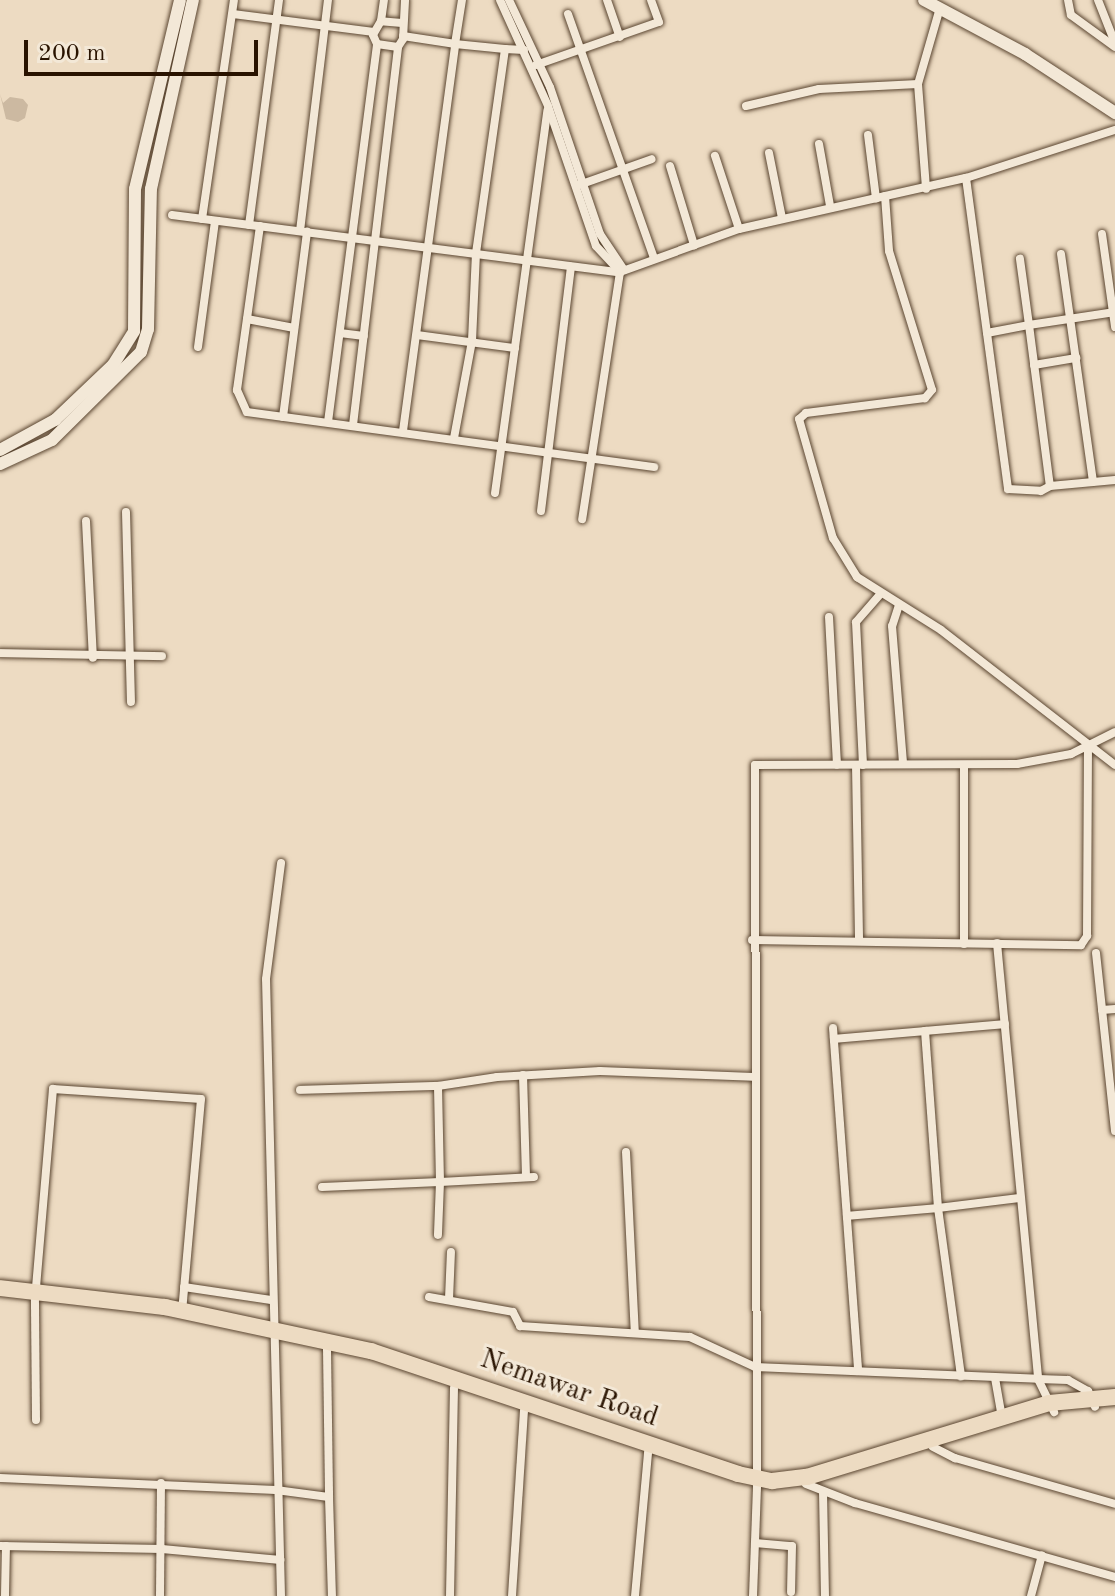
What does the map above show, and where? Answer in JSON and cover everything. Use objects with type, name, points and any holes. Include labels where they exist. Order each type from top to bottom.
[{"type":"highway","name":"Nemawar Road","points":[[0,1288],[182,1314],[271,1332],[430,1375],[756,1483],[806,1484],[1052,1408]]},
{"type":"highway","name":"Nemawar Road","points":[[0,1294],[35,1295]]},
{"type":"highway","name":"Nemawar Road","points":[[271,1332],[430,1375],[454,1388],[648,1452],[700,1465]]},
{"type":"highway","name":"Nemawar Road","points":[[756,1483],[807,1477],[1002,1416],[1115,1397]]},
{"type":"highway","name":"Nemawar Road","points":[[1095,1402],[1115,1406]]},
{"type":"street","points":[[0,450],[55,420],[113,365],[130,340],[136,308],[131,257],[135,189],[180,0]]},
{"type":"street","points":[[0,464],[52,440],[141,352],[148,329],[151,189],[193,0]]},
{"type":"street","points":[[202,219],[234,0]]},
{"type":"street","points":[[249,225],[279,0]]},
{"type":"street","points":[[283,417],[328,0]]},
{"type":"street","points":[[328,422],[377,44],[374,32],[381,21],[384,0]]},
{"type":"street","points":[[353,425],[405,0]]},
{"type":"street","points":[[403,431],[462,0]]},
{"type":"street","points":[[500,0],[524,50],[536,65],[548,106],[579,185]]},
{"type":"street","points":[[509,0],[579,185],[596,246],[622,271]]},
{"type":"street","points":[[607,0],[620,37]]},
{"type":"street","points":[[536,65],[659,22],[651,0]]},
{"type":"street","points":[[924,0],[1025,54],[1115,113]]},
{"type":"street","points":[[1068,0],[1071,15],[1115,45]]},
{"type":"street","points":[[1098,0],[1115,45]]},
{"type":"street","points":[[926,189],[918,84],[940,8]]},
{"type":"street","points":[[233,14],[374,32]]},
{"type":"street","points":[[568,14],[654,258]]},
{"type":"street","points":[[381,21],[402,23]]},
{"type":"street","points":[[403,36],[524,50]]},
{"type":"street","points":[[377,44],[398,47]]},
{"type":"street","points":[[454,438],[471,342],[476,253],[505,49]]},
{"type":"street","points":[[746,106],[819,89],[918,84]]},
{"type":"street","points":[[495,493],[548,106]]},
{"type":"street","points":[[172,215],[527,262],[622,271],[739,229],[830,206],[926,189],[1115,130]]},
{"type":"street","points":[[868,135],[889,251],[932,394],[878,407],[802,415],[798,423],[802,445],[833,538],[857,577],[941,630],[1115,765]]},
{"type":"street","points":[[819,144],[830,206]]},
{"type":"street","points":[[769,153],[782,218]]},
{"type":"street","points":[[715,156],[739,229]]},
{"type":"street","points":[[579,185],[652,159]]},
{"type":"street","points":[[670,166],[694,245]]},
{"type":"street","points":[[966,178],[1008,489],[1041,491],[1050,486],[1115,480]]},
{"type":"street","points":[[198,347],[215,221]]},
{"type":"street","points":[[260,226],[239,401],[247,412],[549,449],[654,467]]},
{"type":"street","points":[[1102,234],[1115,327]]},
{"type":"street","points":[[1061,254],[1093,482]]},
{"type":"street","points":[[1020,259],[1050,486]]},
{"type":"street","points":[[541,511],[571,267]]},
{"type":"street","points":[[582,519],[622,271]]},
{"type":"street","points":[[987,333],[1114,313]]},
{"type":"street","points":[[247,319],[294,328]]},
{"type":"street","points":[[340,333],[364,336]]},
{"type":"street","points":[[417,335],[515,348]]},
{"type":"street","points":[[1034,365],[1076,358]]},
{"type":"street","points":[[126,512],[133,614],[128,655],[131,702]]},
{"type":"street","points":[[86,521],[93,658]]},
{"type":"street","points":[[859,941],[856,622],[881,593]]},
{"type":"street","points":[[899,605],[892,626],[903,764]]},
{"type":"street","points":[[829,617],[837,765]]},
{"type":"street","points":[[0,653],[93,658],[162,656]]},
{"type":"street","points":[[753,1596],[756,1483],[752,940],[755,765],[964,765],[1052,761],[1115,732]]},
{"type":"street","points":[[752,940],[1081,945],[1087,936],[1088,746]]},
{"type":"street","points":[[964,765],[964,944]]},
{"type":"street","points":[[281,863],[266,979],[271,1332],[281,1596]]},
{"type":"street","points":[[997,943],[1038,1379],[1052,1408]]},
{"type":"street","points":[[1096,953],[1115,1140]]},
{"type":"street","points":[[1102,1010],[1115,1009]]},
{"type":"street","points":[[834,1039],[1005,1024]]},
{"type":"street","points":[[833,1028],[858,1371]]},
{"type":"street","points":[[925,1031],[938,1208],[961,1376]]},
{"type":"street","points":[[300,1090],[438,1086],[523,1075],[600,1071],[753,1077]]},
{"type":"street","points":[[322,1187],[530,1177],[523,1075]]},
{"type":"street","points":[[438,1086],[438,1235]]},
{"type":"street","points":[[36,1420],[35,1295],[53,1089],[201,1099],[182,1314]]},
{"type":"street","points":[[626,1152],[635,1333]]},
{"type":"street","points":[[847,1216],[1019,1198]]},
{"type":"street","points":[[449,1299],[451,1252]]},
{"type":"street","points":[[184,1287],[271,1300]]},
{"type":"street","points":[[429,1297],[513,1312],[520,1326],[690,1337],[755,1367],[1068,1380],[1095,1402]]},
{"type":"street","points":[[327,1349],[332,1596]]},
{"type":"street","points":[[995,1378],[1002,1416]]},
{"type":"street","points":[[450,1596],[454,1388]]},
{"type":"street","points":[[512,1596],[524,1410]]},
{"type":"street","points":[[933,1447],[955,1458],[1115,1504]]},
{"type":"street","points":[[635,1596],[648,1452]]},
{"type":"street","points":[[0,1478],[161,1483],[276,1490],[329,1497]]},
{"type":"street","points":[[160,1596],[161,1483]]},
{"type":"street","points":[[806,1484],[823,1492],[1115,1577]]},
{"type":"street","points":[[823,1492],[825,1596]]},
{"type":"street","points":[[755,1543],[792,1546],[791,1592]]},
{"type":"street","points":[[5,1596],[3,1546],[162,1549],[280,1560]]},
{"type":"street","points":[[1031,1596],[1042,1555]]},
{"type":"shaded area","points":[[0,94],[3,103],[10,97],[23,99],[28,105],[25,118],[18,122],[6,119]]}]
